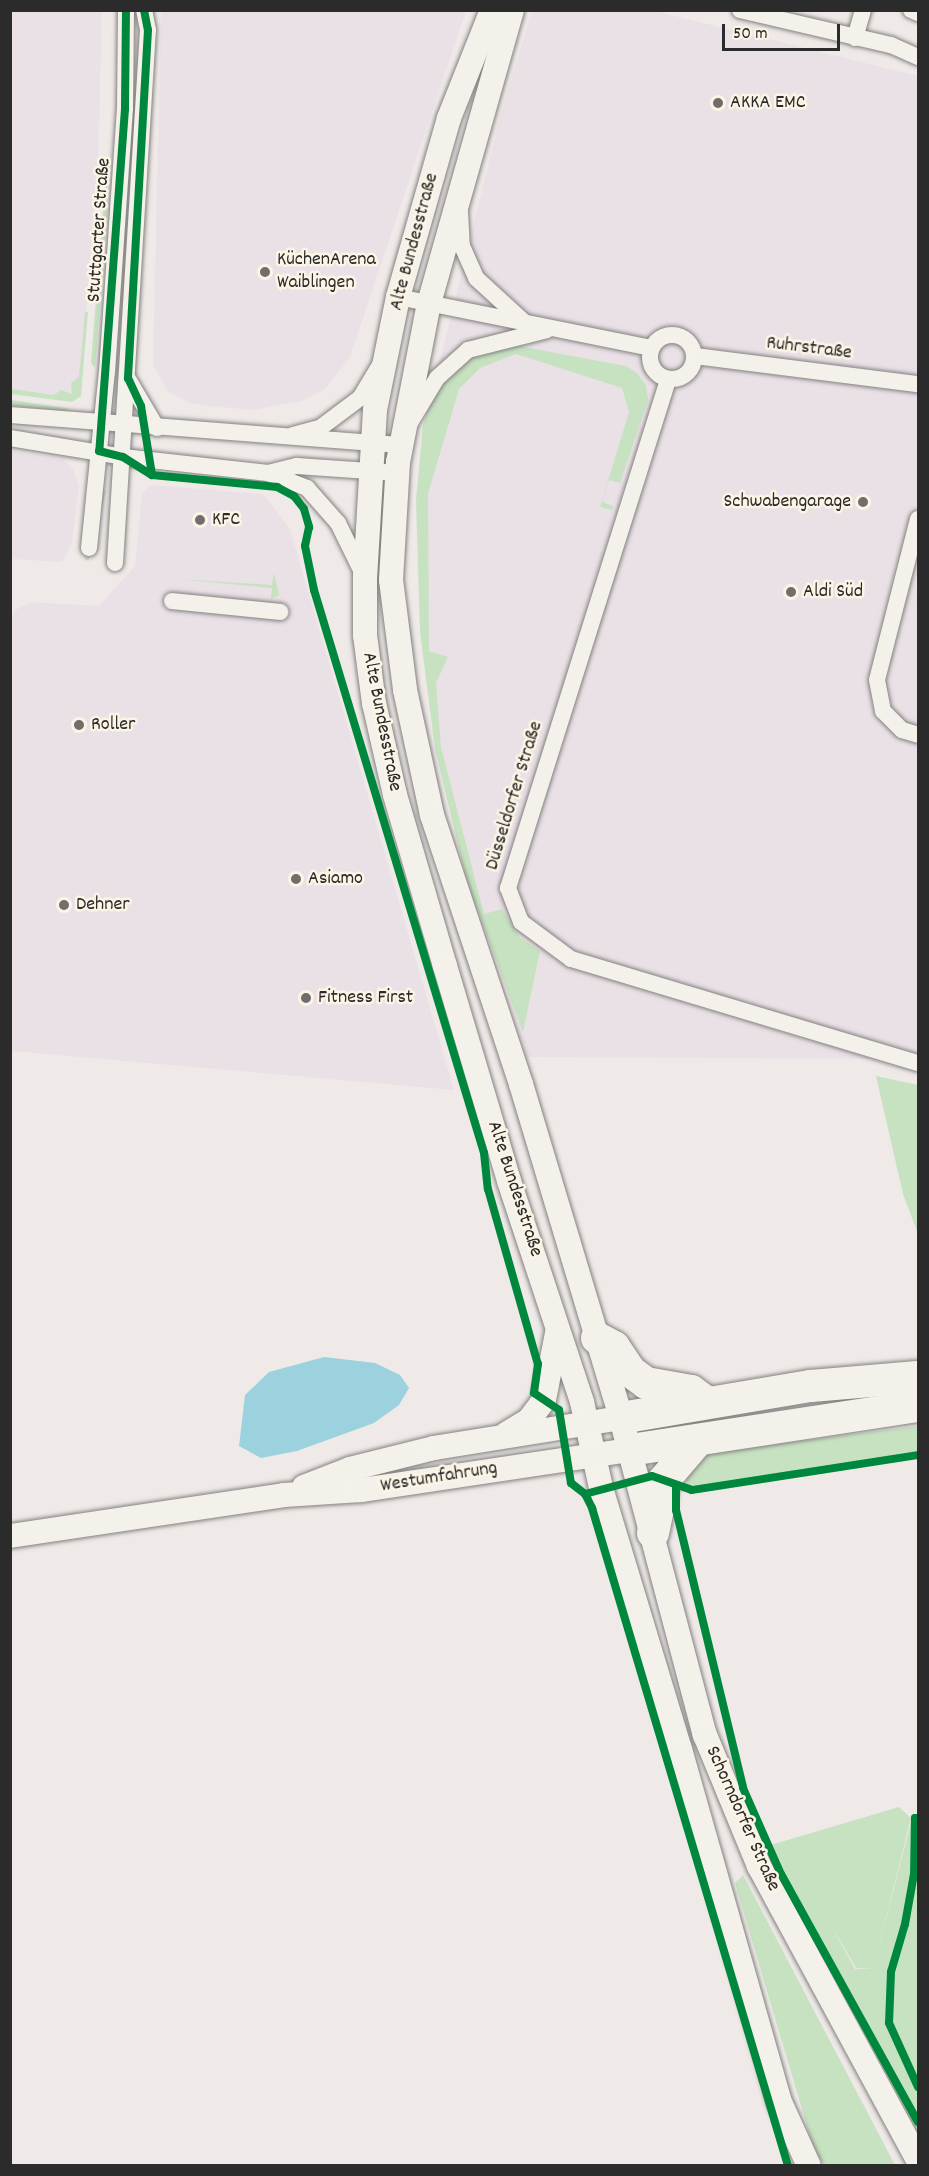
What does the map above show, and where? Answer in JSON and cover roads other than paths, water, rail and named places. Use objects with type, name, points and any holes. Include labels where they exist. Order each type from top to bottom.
[{"type":"highway","points":[[597,1338],[614,1347],[631,1372],[646,1383],[691,1391],[708,1403]]},
{"type":"highway","points":[[621,1418],[811,1386],[918,1377]]},
{"type":"highway","points":[[630,1450],[918,1406]]},
{"type":"highway","points":[[653,1533],[664,1480],[698,1440]]},
{"type":"main road","name":"Alte Bundesstraße","points":[[492,10],[449,118],[398,297],[385,358],[370,471],[365,635],[374,703],[395,795],[509,1181],[558,1324],[586,1422]]},
{"type":"main road","name":"Alte Bundesstraße","points":[[512,10],[459,189],[429,303],[398,472],[391,580],[405,690],[432,815],[521,1084],[621,1418]]},
{"type":"main road","points":[[500,1437],[529,1420],[544,1400],[558,1324]]},
{"type":"main road","name":"Westumfahrung","points":[[284,1495],[392,1458],[500,1437],[621,1418]]},
{"type":"main road","name":"Schorndorfer Straße","points":[[621,1418],[653,1533],[691,1690],[736,1817],[784,1913],[918,2160]]},
{"type":"main road","name":"Schorndorfer Straße","points":[[586,1422],[779,2100],[809,2166]]},
{"type":"main road","name":"Westumfahrung","points":[[10,1536],[284,1495],[361,1490],[630,1450]]},
{"type":"street","name":"Stuttgarter Straße","points":[[89,548],[107,372],[125,109],[126,10]]},
{"type":"street","name":"Stuttgarter Straße","points":[[115,562],[148,30],[144,10]]},
{"type":"street","points":[[741,10],[855,38],[891,45],[918,46]]},
{"type":"street","points":[[855,38],[863,10]]},
{"type":"street","points":[[911,10],[918,13]]},
{"type":"street","points":[[891,45],[918,57]]},
{"type":"street","points":[[459,189],[462,246],[476,278],[524,322]]},
{"type":"street","points":[[398,297],[652,348]]},
{"type":"street","points":[[10,415],[372,446],[405,437],[437,378],[468,350],[550,329]]},
{"type":"street","points":[[669,334],[679,335],[689,341],[695,356],[689,371],[668,380],[656,372],[651,362],[652,348],[669,334]]},
{"type":"street","name":"Ruhrstraße","points":[[695,356],[918,384]]},
{"type":"street","points":[[281,439],[320,428],[360,398],[385,358]]},
{"type":"street","name":"Stuttgarter Straße","points":[[72,421],[94,407],[107,372]]},
{"type":"street","points":[[128,378],[157,428]]},
{"type":"street","name":"Düsseldorfer Straße","points":[[668,380],[508,888],[521,922],[571,959],[918,1063]]},
{"type":"street","points":[[10,438],[99,451],[123,458],[268,473],[307,488],[338,523],[365,576]]},
{"type":"street","points":[[268,473],[297,466],[398,472]]},
{"type":"street","points":[[918,519],[878,680],[883,711],[902,730],[918,735]]},
{"type":"street","points":[[172,601],[280,612]]},
{"type":"water","points":[[324,1357],[375,1363],[400,1375],[409,1388],[399,1405],[374,1423],[297,1451],[261,1458],[239,1446],[245,1395],[269,1372]]},
{"type":"place","name":"AKKA EMC","points":[[718,103]]},
{"type":"place","name":"KüchenArena Waiblingen","points":[[265,272]]},
{"type":"place","name":"Schwabengarage","points":[[863,502]]},
{"type":"place","name":"KFC","points":[[200,520]]},
{"type":"place","name":"Aldi Süd","points":[[791,592]]},
{"type":"place","name":"Roller","points":[[79,725]]},
{"type":"place","name":"Asiamo","points":[[296,879]]},
{"type":"place","name":"Dehner","points":[[64,905]]},
{"type":"place","name":"Fitness First","points":[[306,998]]}]
